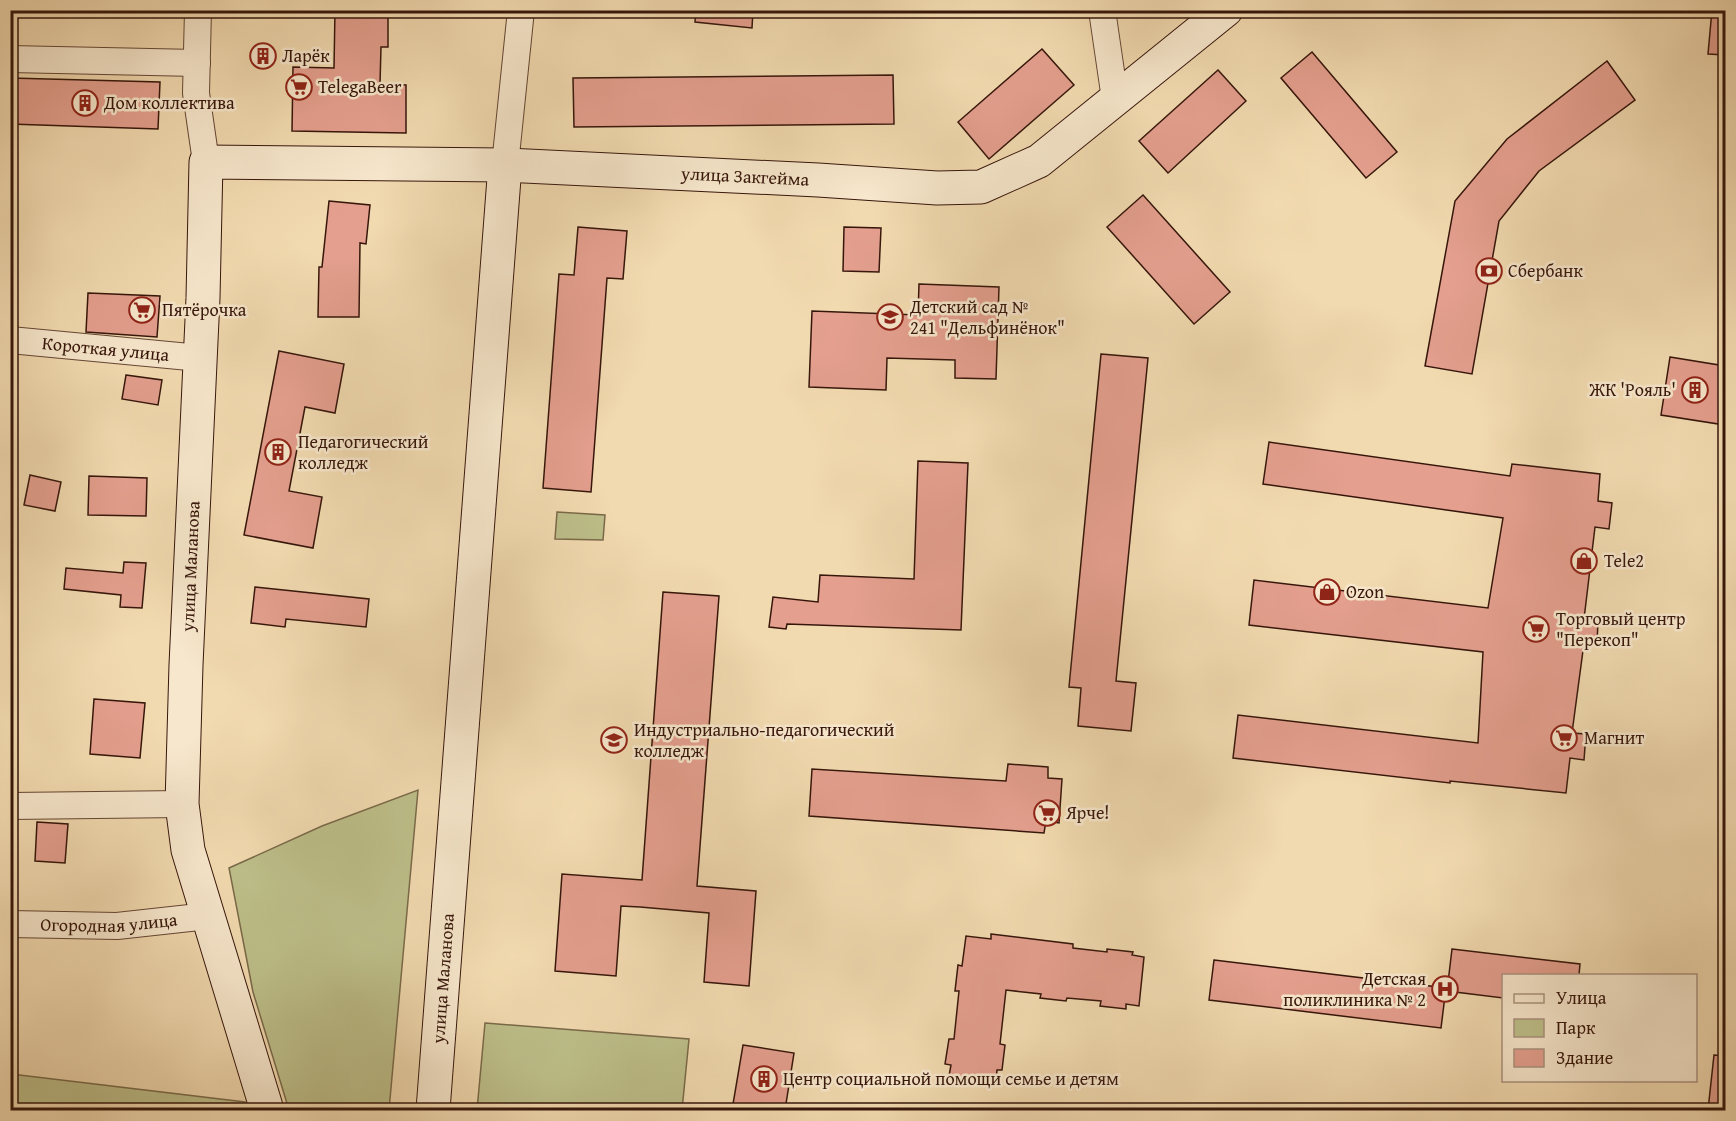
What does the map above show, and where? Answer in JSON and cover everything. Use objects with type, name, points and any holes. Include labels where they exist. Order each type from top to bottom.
[{"type":"street","name":"улица Маланова","points":[[198,10],[196,93],[206,162],[182,804],[188,850],[267,1110]]},
{"type":"street","points":[[504,165],[520,10]]},
{"type":"street","points":[[1102,10],[1115,99]]},
{"type":"street","name":"улица Закгейма","points":[[206,162],[504,165],[937,188],[981,186],[1039,161],[1226,10]]},
{"type":"street","points":[[10,59],[197,63]]},
{"type":"street","name":"улица Маланова","points":[[434,1110],[504,165]]},
{"type":"street","name":"Короткая улица","points":[[10,340],[200,358]]},
{"type":"street","points":[[10,806],[182,804]]},
{"type":"street","name":"Огородная улица","points":[[10,924],[117,926],[208,916]]},
{"type":"green space","points":[[557,512],[605,515],[603,540],[555,539]]},
{"type":"green space","points":[[418,790],[389,1110],[289,1110],[253,992],[229,868],[322,826]]},
{"type":"green space","points":[[485,1023],[689,1039],[682,1110],[477,1110]]},
{"type":"green space","points":[[11,1074],[245,1102],[248,1110],[11,1110]]},
{"type":"building","points":[[335,10],[388,10],[388,47],[381,47],[380,84],[406,85],[406,133],[292,131],[293,67],[334,68]]},
{"type":"building","points":[[696,10],[753,10],[752,28],[695,22]]},
{"type":"building","points":[[1712,10],[1725,10],[1725,55],[1708,54]]},
{"type":"building","points":[[1042,49],[1074,85],[989,159],[958,122]]},
{"type":"building","points":[[1312,52],[1397,152],[1366,178],[1281,78]]},
{"type":"building","points":[[1607,61],[1635,100],[1539,171],[1499,221],[1472,374],[1425,366],[1455,201],[1507,139]]},
{"type":"building","points":[[1218,70],[1246,101],[1168,173],[1139,141]]},
{"type":"building","points":[[893,75],[894,124],[574,127],[573,78]]},
{"type":"building","name":"Дом коллектива","points":[[10,78],[160,82],[158,129],[10,124]]},
{"type":"building","points":[[1143,195],[1230,292],[1194,324],[1107,227]]},
{"type":"building","points":[[329,201],[370,205],[366,244],[360,243],[359,317],[318,317],[319,267],[322,267]]},
{"type":"building","points":[[578,227],[627,231],[623,279],[607,278],[591,492],[543,488],[559,274],[574,275]]},
{"type":"building","points":[[844,227],[881,228],[879,272],[843,271]]},
{"type":"building","points":[[919,284],[999,287],[996,379],[955,378],[955,360],[887,358],[886,390],[809,387],[812,311],[918,315]]},
{"type":"building","points":[[88,293],[160,296],[157,337],[86,332]]},
{"type":"building","name":"Педагогический колледж","points":[[279,351],[344,364],[335,413],[305,407],[289,491],[322,497],[313,548],[244,535]]},
{"type":"building","points":[[1101,354],[1148,358],[1116,681],[1136,683],[1131,731],[1078,726],[1081,688],[1069,687]]},
{"type":"building","name":"ЖК 'Рояль'","points":[[1670,357],[1725,366],[1725,425],[1661,415]]},
{"type":"building","points":[[126,375],[162,380],[158,405],[122,399]]},
{"type":"building","points":[[1269,442],[1510,476],[1512,464],[1600,474],[1598,501],[1612,503],[1609,529],[1595,527],[1584,619],[1598,621],[1597,644],[1584,643],[1572,733],[1586,734],[1584,760],[1570,758],[1566,793],[1450,781],[1450,783],[1233,758],[1238,715],[1478,743],[1483,652],[1249,625],[1254,580],[1488,608],[1503,518],[1263,484]]},
{"type":"building","points":[[918,461],[968,463],[961,630],[787,624],[786,629],[769,627],[773,597],[818,602],[820,575],[914,579]]},
{"type":"building","points":[[30,475],[61,482],[55,511],[24,505]]},
{"type":"building","points":[[89,476],[147,478],[146,516],[88,515]]},
{"type":"building","points":[[124,562],[146,563],[142,608],[120,607],[121,595],[64,589],[66,568],[123,573]]},
{"type":"building","points":[[255,587],[369,599],[366,627],[286,619],[285,627],[251,623]]},
{"type":"building","points":[[663,592],[719,596],[697,886],[756,891],[749,986],[704,982],[709,913],[640,907],[621,906],[616,976],[555,971],[562,874],[642,880]]},
{"type":"building","points":[[94,699],[145,703],[140,758],[90,754]]},
{"type":"building","points":[[1008,764],[1048,767],[1048,778],[1062,779],[1059,823],[1046,821],[1044,833],[809,816],[812,769],[1006,781]]},
{"type":"building","points":[[37,822],[68,824],[65,863],[35,861]]},
{"type":"building","points":[[991,934],[1073,944],[1073,948],[1133,952],[1132,955],[1144,957],[1139,1006],[1126,1004],[1126,1009],[1100,1006],[1101,1001],[1040,998],[1041,994],[1006,990],[1000,1044],[1005,1045],[1002,1070],[997,1070],[996,1082],[949,1076],[951,1065],[945,1064],[949,1039],[954,1039],[959,991],[955,991],[958,965],[962,966],[966,936],[991,939]]},
{"type":"building","points":[[1452,949],[1580,964],[1579,974],[1502,974],[1502,998],[1447,991]]},
{"type":"building","points":[[1214,960],[1446,988],[1441,1028],[1209,1000]]},
{"type":"building","name":"Центр социальной помощи семье и детям","points":[[743,1045],[794,1053],[785,1110],[732,1110]]},
{"type":"building","points":[[1714,1055],[1725,1056],[1725,1110],[1708,1110]]},
{"type":"place","name":"Ларёк","points":[[263,56]]},
{"type":"place","name":"TelegaBeer","points":[[299,87]]},
{"type":"place","name":"Дом коллектива","points":[[85,103]]},
{"type":"place","name":"Сбербанк","points":[[1489,271]]},
{"type":"place","name":"Пятёрочка","points":[[142,310]]},
{"type":"place","name":"Детский сад № 241 \"Дельфинёнок\"","points":[[890,317]]},
{"type":"place","name":"ЖК 'Рояль'","points":[[1695,390]]},
{"type":"place","name":"Педагогический колледж","points":[[278,452]]},
{"type":"place","name":"Tele2","points":[[1584,561]]},
{"type":"place","name":"Ozon","points":[[1327,592]]},
{"type":"place","name":"Торговый центр \"Перекоп\"","points":[[1536,629]]},
{"type":"place","name":"Магнит","points":[[1564,738]]},
{"type":"place","name":"Индустриально-педагогический колледж","points":[[614,740]]},
{"type":"place","name":"Ярче!","points":[[1047,813]]},
{"type":"place","name":"Детская поликлиника № 2","points":[[1445,989]]},
{"type":"place","name":"Центр социальной помощи семье и детям","points":[[764,1079]]}]
